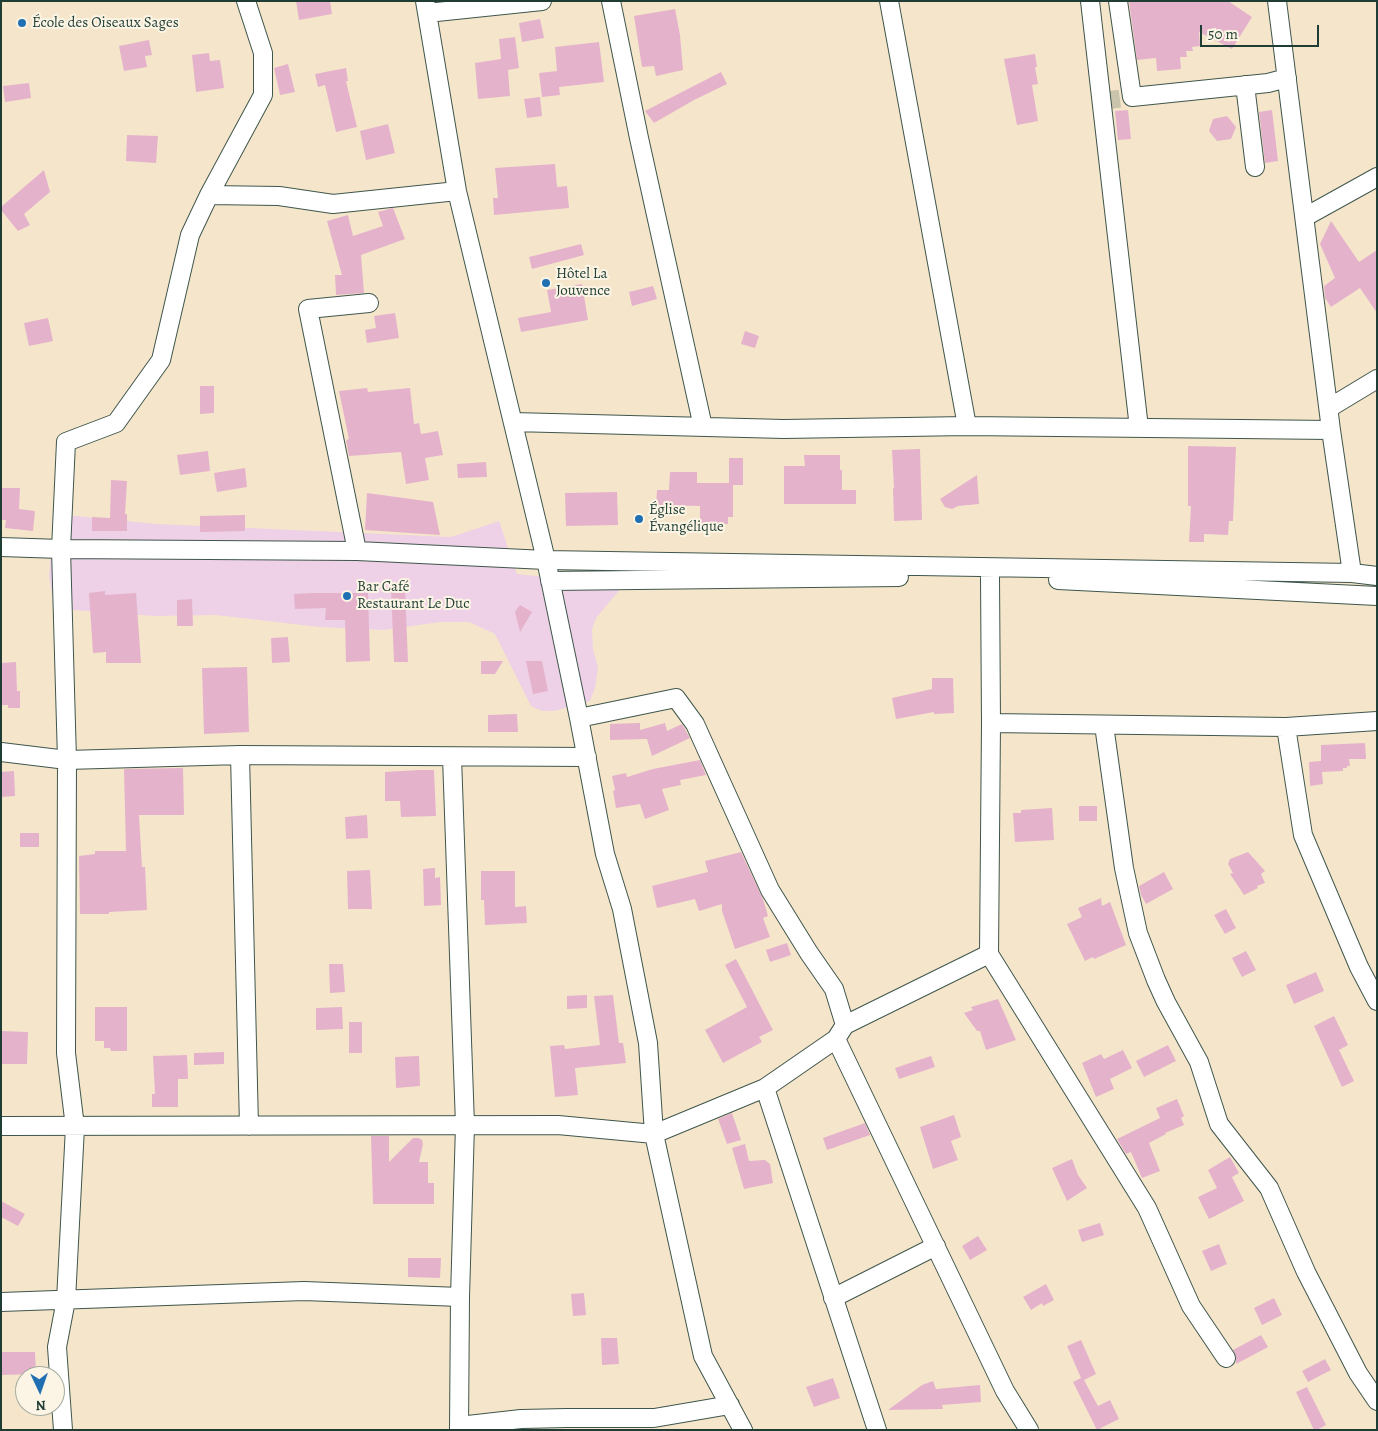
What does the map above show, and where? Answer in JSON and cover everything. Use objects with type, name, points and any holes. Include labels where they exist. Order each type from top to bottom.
[{"type":"street","points":[[63,1430],[57,1348],[66,1300],[75,1127],[66,1053],[67,760],[61,550],[66,442],[116,423],[161,360],[190,234],[263,95],[263,53],[246,1]]},
{"type":"street","points":[[542,1],[426,7],[457,191],[546,560],[580,718],[605,854],[622,909],[648,1043],[654,1134],[703,1356],[743,1430]]},
{"type":"street","points":[[611,1],[639,138],[703,427]]},
{"type":"street","points":[[889,1],[967,426]]},
{"type":"street","points":[[1090,1],[1139,428]]},
{"type":"street","points":[[1118,1],[1132,97],[1268,83],[1287,78]]},
{"type":"street","points":[[1277,1],[1331,430],[1352,573]]},
{"type":"street","points":[[1245,85],[1255,167]]},
{"type":"street","points":[[1305,217],[1377,177]]},
{"type":"street","points":[[209,195],[279,196],[333,204],[457,191]]},
{"type":"street","points":[[357,551],[308,309],[369,303]]},
{"type":"street","points":[[1329,408],[1377,378]]},
{"type":"street","points":[[513,422],[784,429],[967,426],[1331,430]]},
{"type":"street","points":[[1,547],[61,550],[357,551],[546,560],[1352,573],[1377,576]]},
{"type":"street","points":[[550,581],[990,576],[1377,596]]},
{"type":"street","points":[[990,576],[989,954],[1147,1208],[1191,1306],[1226,1358]]},
{"type":"street","points":[[580,718],[676,698],[696,724],[770,890],[809,954],[834,989],[840,1032],[936,1246],[1005,1391],[1029,1430]]},
{"type":"street","points":[[991,722],[1286,727],[1377,721]]},
{"type":"street","points":[[1104,725],[1124,868],[1138,933],[1156,980],[1199,1062],[1219,1124],[1269,1188],[1306,1272],[1358,1373],[1377,1401]]},
{"type":"street","points":[[1286,727],[1303,836],[1359,967],[1377,1001]]},
{"type":"street","points":[[1,752],[67,760],[240,755],[587,757]]},
{"type":"street","points":[[240,755],[249,1126]]},
{"type":"street","points":[[452,757],[465,1125],[460,1297],[459,1428],[521,1419],[654,1418],[730,1405]]},
{"type":"street","points":[[1,1126],[558,1125],[654,1134],[765,1088],[840,1032],[989,954]]},
{"type":"street","points":[[765,1088],[877,1430]]},
{"type":"street","points":[[834,1298],[936,1246]]},
{"type":"street","points":[[1,1302],[304,1291],[460,1297]]},
{"type":"shaded area","points":[[54,514],[157,524],[451,537],[499,521],[517,574],[622,587],[596,618],[592,629],[593,649],[598,668],[595,688],[590,701],[554,711],[542,711],[531,706],[495,634],[469,622],[440,622],[384,630],[319,627],[216,615],[155,616],[73,610],[53,599],[49,577]]},
{"type":"building","points":[[296,1],[330,1],[332,14],[299,20]]},
{"type":"building","points":[[1129,1],[1228,1],[1252,17],[1232,49],[1199,32],[1200,46],[1192,47],[1193,51],[1186,51],[1187,57],[1180,57],[1181,69],[1157,71],[1156,58],[1137,60]]},
{"type":"building","points":[[675,9],[680,35],[683,70],[656,76],[654,66],[642,67],[634,16]]},
{"type":"building","points":[[540,19],[544,38],[522,42],[519,23]]},
{"type":"building","points":[[515,37],[519,68],[508,70],[510,96],[478,99],[475,63],[501,59],[499,39]]},
{"type":"building","points":[[149,40],[152,55],[145,56],[147,67],[124,71],[119,46]]},
{"type":"building","points":[[599,42],[604,82],[559,87],[560,95],[542,97],[539,73],[557,71],[555,47]]},
{"type":"building","points":[[209,53],[210,61],[220,60],[224,88],[196,92],[192,55]]},
{"type":"building","points":[[1035,54],[1038,84],[1032,85],[1038,121],[1017,125],[1004,59]]},
{"type":"building","points":[[288,64],[295,92],[280,95],[274,68]]},
{"type":"building","points":[[346,68],[348,81],[346,81],[357,127],[336,132],[325,85],[318,87],[315,74]]},
{"type":"building","points":[[721,72],[727,84],[654,123],[645,111]]},
{"type":"building","points":[[29,83],[31,98],[5,102],[3,86]]},
{"type":"building","points":[[540,97],[542,116],[527,118],[524,99]]},
{"type":"building","points":[[1128,110],[1131,139],[1118,140],[1115,111]]},
{"type":"building","points":[[1272,110],[1278,161],[1265,163],[1259,112]]},
{"type":"building","points":[[1227,116],[1236,127],[1231,139],[1217,141],[1209,131],[1213,119]]},
{"type":"building","points":[[388,124],[395,153],[366,160],[360,131]]},
{"type":"building","points":[[127,135],[158,136],[156,163],[126,161]]},
{"type":"building","points":[[555,164],[557,187],[567,186],[569,208],[494,215],[493,198],[498,198],[495,168]]},
{"type":"building","points":[[44,170],[50,192],[24,214],[30,225],[18,231],[1,210],[1,207]]},
{"type":"building","points":[[393,208],[405,239],[361,255],[364,293],[336,295],[335,275],[342,275],[327,221],[348,215],[353,236],[383,226],[378,212]]},
{"type":"building","points":[[1331,221],[1359,262],[1377,250],[1377,313],[1360,288],[1331,307],[1325,298],[1324,286],[1335,278],[1320,244]]},
{"type":"building","points":[[581,244],[584,255],[532,269],[529,257]]},
{"type":"building","points":[[582,284],[588,320],[521,332],[518,318],[551,312],[547,290]]},
{"type":"building","points":[[653,286],[657,299],[632,306],[629,292]]},
{"type":"building","points":[[395,313],[399,338],[367,343],[365,330],[376,328],[374,316]]},
{"type":"building","points":[[48,318],[53,341],[29,346],[24,323]]},
{"type":"building","points":[[745,331],[759,336],[755,348],[741,344]]},
{"type":"building","points":[[200,386],[214,386],[214,413],[200,414]]},
{"type":"building","points":[[367,388],[368,392],[410,388],[414,424],[419,423],[421,434],[438,431],[443,455],[425,458],[429,480],[406,484],[401,452],[349,456],[346,440],[349,439],[339,391]]},
{"type":"building","points":[[1188,446],[1236,447],[1233,521],[1229,521],[1228,535],[1204,534],[1204,542],[1189,542],[1191,506],[1188,506]]},
{"type":"building","points":[[920,449],[922,520],[894,521],[892,450]]},
{"type":"building","points":[[208,451],[210,471],[180,475],[177,455]]},
{"type":"building","points":[[804,455],[840,455],[842,490],[856,490],[856,504],[784,504],[784,466],[805,466]]},
{"type":"building","points":[[729,458],[743,458],[743,485],[733,485],[733,517],[728,517],[728,524],[715,524],[715,530],[700,530],[700,506],[656,505],[657,490],[669,490],[670,472],[697,472],[697,483],[729,483]]},
{"type":"building","points":[[486,462],[487,477],[458,478],[457,464]]},
{"type":"building","points":[[245,468],[247,487],[217,492],[214,473]]},
{"type":"building","points":[[977,475],[979,504],[958,506],[952,509],[945,507],[940,499]]},
{"type":"building","points":[[111,480],[127,481],[125,514],[127,514],[127,531],[92,531],[92,517],[110,518]]},
{"type":"building","points":[[1,488],[20,488],[19,509],[35,511],[33,531],[5,528],[6,520],[1,520]]},
{"type":"building","points":[[617,492],[618,525],[566,526],[565,493]]},
{"type":"building","points":[[367,493],[433,502],[440,535],[365,530]]},
{"type":"building","points":[[245,515],[245,531],[200,532],[200,516]]},
{"type":"building","points":[[391,589],[405,589],[408,662],[394,662]]},
{"type":"building","points":[[105,591],[105,595],[136,593],[141,663],[106,663],[106,652],[93,653],[89,593]]},
{"type":"building","points":[[368,593],[370,661],[346,662],[345,620],[325,620],[326,608],[295,609],[294,594]]},
{"type":"building","points":[[192,599],[193,626],[177,626],[177,600]]},
{"type":"building","points":[[520,605],[532,612],[520,632],[515,612]]},
{"type":"building","points":[[288,637],[290,662],[272,663],[271,638]]},
{"type":"building","points":[[481,661],[503,661],[495,674],[481,674]]},
{"type":"building","points":[[526,661],[542,661],[548,691],[533,694]]},
{"type":"building","points":[[16,662],[17,691],[20,691],[20,708],[8,708],[8,705],[1,705],[1,663]]},
{"type":"building","points":[[247,667],[249,732],[204,734],[202,668]]},
{"type":"building","points":[[932,678],[953,678],[954,713],[934,714],[934,712],[896,719],[892,698],[932,689]]},
{"type":"building","points":[[517,714],[518,732],[488,732],[488,715]]},
{"type":"building","points":[[640,723],[640,730],[665,723],[667,731],[682,724],[690,738],[652,756],[647,739],[610,740],[610,724]]},
{"type":"building","points":[[1365,743],[1366,759],[1349,759],[1350,766],[1343,768],[1343,771],[1322,772],[1323,784],[1310,786],[1309,762],[1321,761],[1321,745]]},
{"type":"building","points":[[700,760],[706,775],[680,780],[681,785],[662,789],[669,810],[645,819],[640,804],[616,808],[612,776],[626,773],[627,777],[653,769]]},
{"type":"building","points":[[183,768],[184,815],[139,815],[142,867],[145,867],[147,910],[109,912],[109,914],[80,914],[79,856],[95,854],[95,851],[126,851],[124,769]]},
{"type":"building","points":[[434,770],[436,816],[401,817],[400,801],[385,801],[385,772]]},
{"type":"building","points":[[14,771],[15,796],[1,797],[1,772]]},
{"type":"building","points":[[1079,806],[1097,806],[1097,821],[1079,821]]},
{"type":"building","points":[[1052,808],[1054,840],[1015,842],[1013,813],[1021,813],[1021,810]]},
{"type":"building","points":[[367,815],[368,838],[346,839],[345,817]]},
{"type":"building","points":[[20,833],[39,833],[39,847],[20,847]]},
{"type":"building","points":[[741,852],[763,899],[768,916],[763,918],[770,937],[735,949],[722,911],[722,904],[699,911],[695,899],[657,908],[652,886],[708,872],[705,861]]},
{"type":"building","points":[[1248,852],[1265,871],[1261,874],[1265,883],[1244,895],[1230,874],[1233,873],[1228,864],[1230,859]]},
{"type":"building","points":[[435,868],[435,878],[440,877],[441,905],[424,906],[423,869]]},
{"type":"building","points":[[370,870],[372,909],[348,909],[347,871]]},
{"type":"building","points":[[481,871],[515,871],[515,907],[526,906],[527,923],[485,925],[484,900],[481,900]]},
{"type":"building","points":[[1164,872],[1173,889],[1146,904],[1139,886]]},
{"type":"building","points":[[1101,898],[1102,906],[1110,902],[1126,945],[1085,961],[1067,924],[1082,917],[1078,908]]},
{"type":"building","points":[[1226,909],[1236,928],[1225,934],[1214,915]]},
{"type":"building","points":[[787,943],[791,955],[770,962],[766,950]]},
{"type":"building","points":[[1246,951],[1256,970],[1242,977],[1232,958]]},
{"type":"building","points":[[736,959],[773,1030],[759,1037],[762,1042],[723,1063],[705,1030],[747,1007],[725,965]]},
{"type":"building","points":[[329,964],[343,964],[345,992],[330,993]]},
{"type":"building","points":[[1316,972],[1324,991],[1294,1004],[1286,985]]},
{"type":"building","points":[[587,995],[587,1008],[567,1009],[567,996]]},
{"type":"building","points":[[613,995],[619,1043],[623,1043],[626,1063],[575,1068],[578,1095],[555,1097],[550,1046],[564,1045],[565,1049],[600,1045],[594,996]]},
{"type":"building","points":[[998,999],[1016,1040],[986,1050],[980,1031],[977,1031],[964,1013],[973,1010],[971,1007]]},
{"type":"building","points":[[95,1007],[127,1007],[127,1051],[111,1051],[110,1048],[104,1048],[104,1041],[95,1041]]},
{"type":"building","points":[[342,1007],[343,1029],[316,1030],[316,1008]]},
{"type":"building","points":[[1334,1016],[1348,1045],[1339,1050],[1354,1081],[1342,1087],[1314,1026]]},
{"type":"building","points":[[349,1022],[362,1022],[362,1053],[349,1053]]},
{"type":"building","points":[[1,1031],[28,1032],[27,1064],[1,1064]]},
{"type":"building","points":[[1168,1045],[1176,1061],[1144,1077],[1136,1061]]},
{"type":"building","points":[[1123,1050],[1132,1068],[1110,1079],[1114,1089],[1096,1097],[1082,1063],[1101,1054],[1104,1059]]},
{"type":"building","points":[[224,1052],[224,1064],[194,1065],[194,1053]]},
{"type":"building","points":[[187,1055],[188,1079],[178,1079],[178,1107],[152,1107],[152,1094],[155,1094],[153,1056]]},
{"type":"building","points":[[419,1056],[420,1086],[396,1088],[395,1057]]},
{"type":"building","points":[[931,1056],[935,1067],[899,1079],[895,1068]]},
{"type":"building","points":[[1177,1099],[1184,1116],[1181,1118],[1184,1125],[1165,1133],[1149,1143],[1160,1171],[1142,1178],[1131,1152],[1126,1154],[1117,1139],[1160,1118],[1156,1108]]},
{"type":"building","points":[[732,1113],[741,1140],[727,1144],[718,1119]]},
{"type":"building","points":[[954,1115],[961,1137],[951,1141],[958,1160],[933,1169],[920,1127]]},
{"type":"building","points":[[865,1123],[870,1135],[827,1150],[823,1138]]},
{"type":"building","points":[[371,1136],[389,1136],[389,1162],[413,1138],[422,1140],[423,1144],[419,1162],[428,1162],[428,1183],[434,1183],[434,1204],[373,1204]]},
{"type":"building","points":[[745,1144],[749,1161],[765,1160],[770,1164],[773,1183],[744,1189],[732,1148]]},
{"type":"building","points":[[1230,1157],[1239,1173],[1232,1177],[1244,1201],[1209,1219],[1198,1197],[1217,1188],[1208,1170]]},
{"type":"building","points":[[1072,1159],[1078,1175],[1087,1188],[1067,1201],[1052,1168]]},
{"type":"building","points":[[1,1201],[25,1214],[18,1226],[1,1217]]},
{"type":"building","points":[[1100,1223],[1104,1235],[1082,1242],[1078,1230]]},
{"type":"building","points":[[978,1236],[987,1250],[970,1260],[962,1246]]},
{"type":"building","points":[[1219,1244],[1227,1264],[1211,1271],[1202,1251]]},
{"type":"building","points":[[408,1258],[441,1258],[440,1278],[408,1277]]},
{"type":"building","points":[[1046,1284],[1054,1300],[1043,1306],[1042,1303],[1031,1310],[1023,1297]]},
{"type":"building","points":[[584,1293],[586,1315],[573,1316],[571,1294]]},
{"type":"building","points":[[1274,1298],[1282,1315],[1262,1325],[1254,1308]]},
{"type":"building","points":[[1261,1335],[1268,1347],[1236,1364],[1233,1350]]},
{"type":"building","points":[[601,1338],[617,1338],[619,1364],[602,1365]]},
{"type":"building","points":[[1081,1340],[1096,1374],[1084,1380],[1098,1406],[1110,1400],[1119,1419],[1097,1430],[1073,1382],[1081,1378],[1067,1346]]},
{"type":"building","points":[[2,1352],[35,1352],[36,1366],[15,1366],[15,1375],[2,1375]]},
{"type":"building","points":[[1325,1359],[1331,1370],[1308,1382],[1302,1371]]},
{"type":"building","points":[[833,1378],[840,1398],[814,1407],[806,1387]]},
{"type":"building","points":[[933,1381],[936,1389],[980,1385],[981,1402],[942,1405],[943,1409],[888,1410],[922,1385]]},
{"type":"building","points":[[1307,1387],[1326,1425],[1317,1430],[1314,1430],[1296,1392]]},
{"type":"tunnel","points":[[1102,101],[1132,97]]},
{"type":"place","name":"École des Oiseaux Sages","points":[[22,23]]},
{"type":"place","name":"Hôtel La Jouvence","points":[[546,283]]},
{"type":"place","name":"Église Évangélique","points":[[639,519]]},
{"type":"place","name":"Bar Café Restaurant Le Duc","points":[[347,596]]}]
